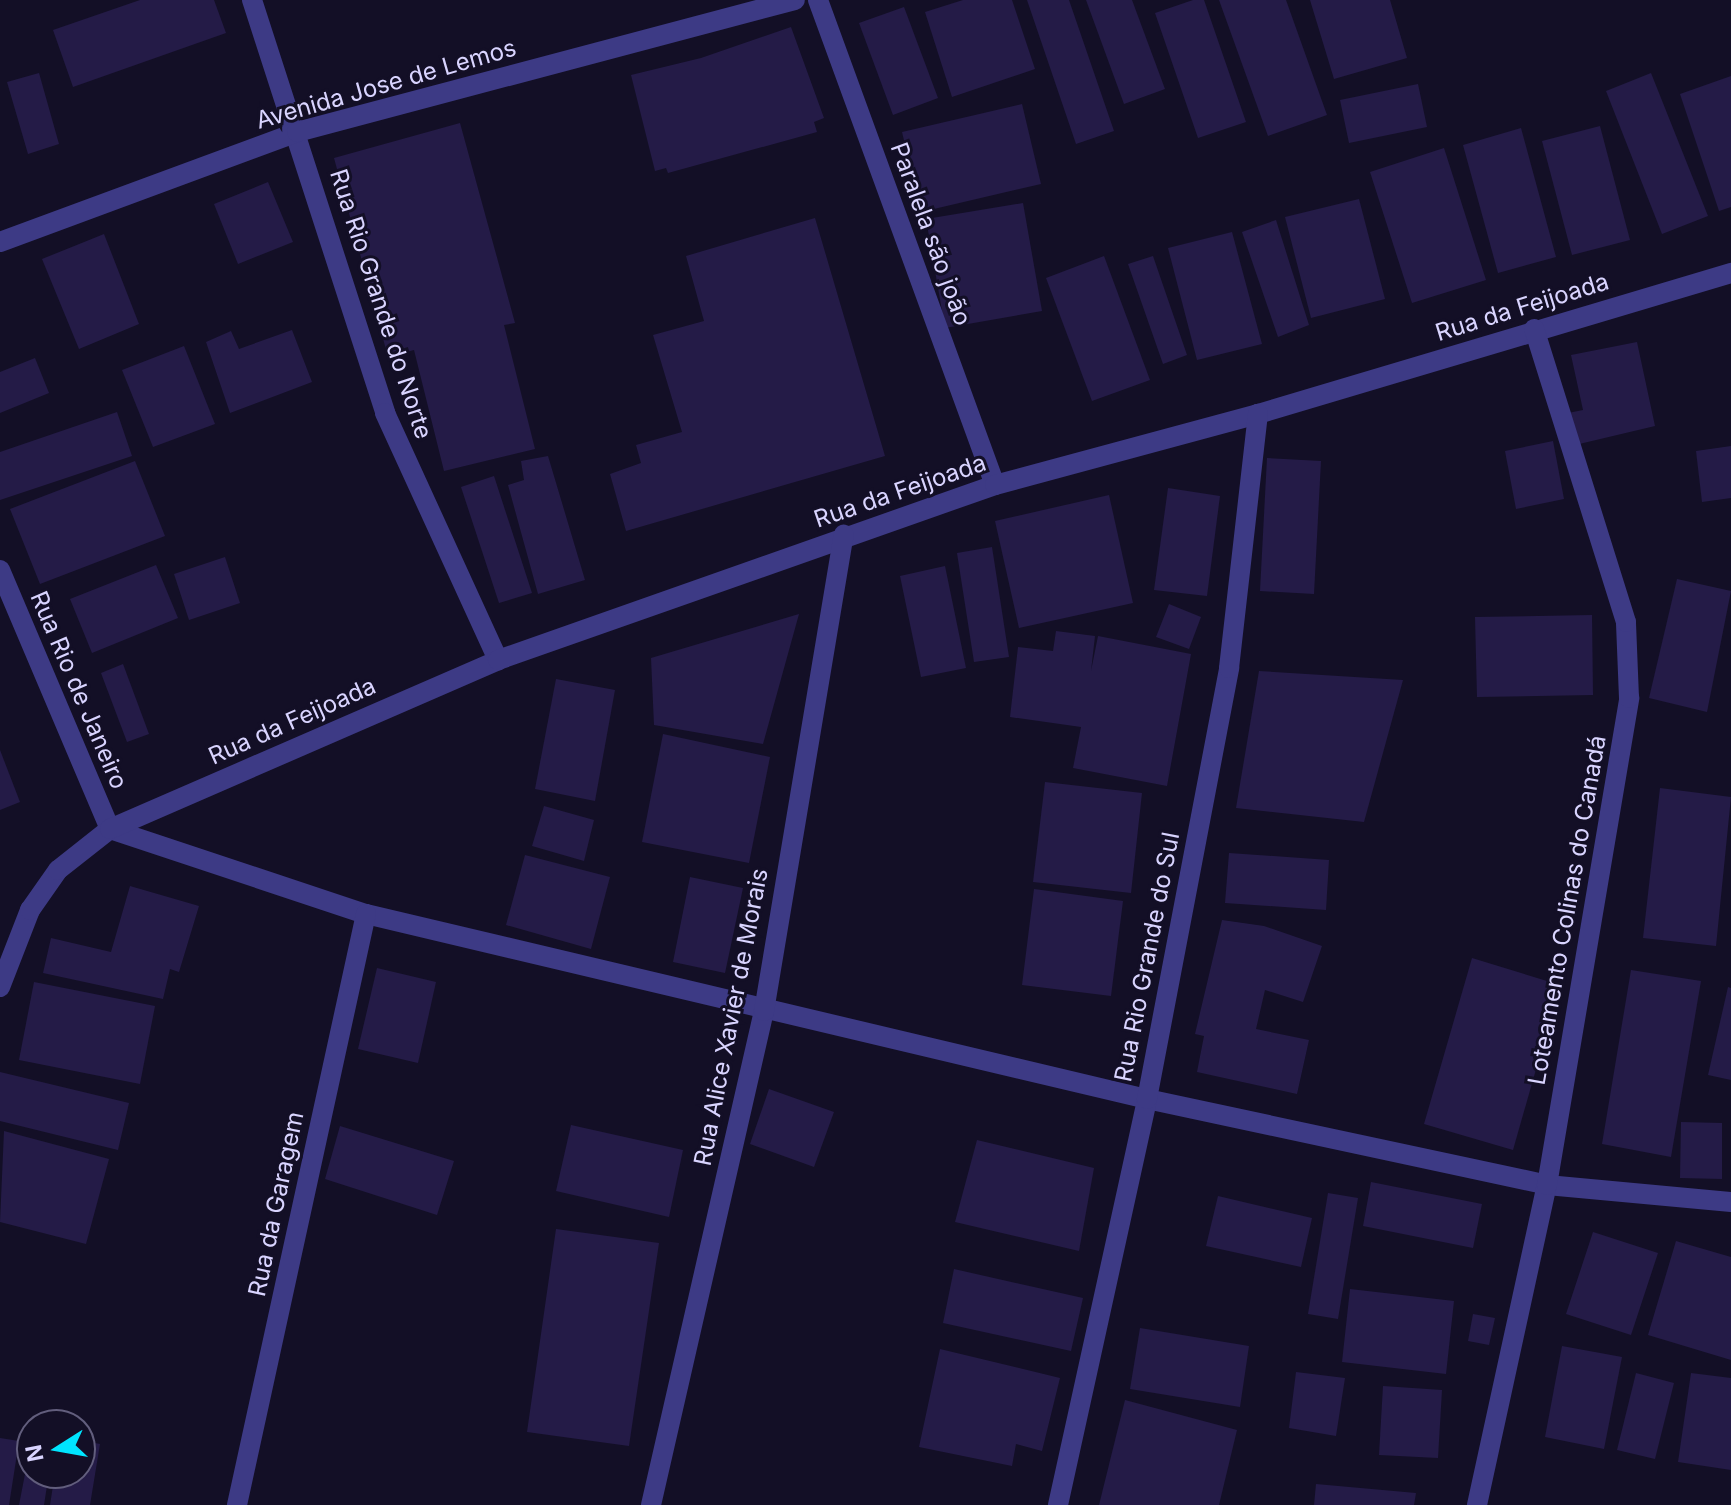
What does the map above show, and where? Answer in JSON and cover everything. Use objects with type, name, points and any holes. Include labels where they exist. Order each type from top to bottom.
[{"type":"street","name":"Rua Rio Grande do Norte","points":[[252,0],[385,413],[498,660]]},
{"type":"street","name":"Avenida Jose de Lemos","points":[[0,242],[297,132],[757,4],[795,0]]},
{"type":"street","name":"Paralela são joão","points":[[818,0],[995,485]]},
{"type":"street","name":"Rua da Feijoada","points":[[0,987],[30,910],[58,870],[110,829],[498,660],[683,598],[844,535],[995,485],[1258,414],[1534,329],[1731,273]]},
{"type":"street","name":"Loteamento Colinas do Canadá","points":[[1477,1505],[1547,1185],[1629,698],[1626,622],[1534,329]]},
{"type":"street","name":"Rua Rio Grande do Sul","points":[[1058,1505],[1147,1099],[1229,668],[1258,414]]},
{"type":"street","name":"Rua Alice Xavier de Morais","points":[[651,1505],[764,1011],[844,535]]},
{"type":"street","name":"Rua Rio de Janeiro","points":[[0,570],[110,829]]},
{"type":"street","points":[[110,829],[366,914],[764,1011],[1147,1099],[1547,1185],[1731,1202]]},
{"type":"street","name":"Rua da Garagem","points":[[237,1505],[366,914]]},
{"type":"building","points":[[140,0],[214,0],[226,33],[73,87],[53,30]]},
{"type":"building","points":[[963,0],[1012,0],[1035,69],[952,97],[925,12]]},
{"type":"building","points":[[1027,0],[1069,0],[1114,131],[1076,144]]},
{"type":"building","points":[[1086,0],[1132,0],[1165,89],[1124,104]]},
{"type":"building","points":[[1193,0],[1204,0],[1246,122],[1198,138],[1155,13]]},
{"type":"building","points":[[1219,0],[1286,0],[1327,115],[1268,136]]},
{"type":"building","points":[[1310,0],[1390,0],[1407,58],[1334,79]]},
{"type":"building","points":[[904,7],[938,98],[893,115],[859,23]]},
{"type":"building","points":[[791,27],[824,118],[814,122],[817,132],[668,173],[666,168],[655,171],[631,75],[701,58]]},
{"type":"building","points":[[39,73],[59,144],[28,154],[7,82]]},
{"type":"building","points":[[1651,73],[1708,216],[1662,234],[1606,91]]},
{"type":"building","points":[[1731,76],[1731,207],[1719,211],[1680,94]]},
{"type":"building","points":[[1418,84],[1427,127],[1349,143],[1340,100]]},
{"type":"building","points":[[1022,104],[1041,184],[921,212],[902,132]]},
{"type":"building","points":[[460,123],[515,323],[504,325],[535,449],[444,471],[414,350],[388,357],[334,158]]},
{"type":"building","points":[[1600,126],[1630,240],[1572,255],[1542,141]]},
{"type":"building","points":[[1521,128],[1556,257],[1498,273],[1463,145]]},
{"type":"building","points":[[1444,148],[1486,280],[1412,303],[1370,172]]},
{"type":"building","points":[[268,182],[293,242],[238,264],[214,204]]},
{"type":"building","points":[[1359,199],[1385,299],[1311,318],[1285,217]]},
{"type":"building","points":[[1023,203],[1042,311],[945,328],[926,219]]},
{"type":"building","points":[[815,218],[885,456],[626,531],[610,474],[641,463],[636,445],[682,432],[653,335],[704,321],[686,256]]},
{"type":"building","points":[[1276,220],[1309,325],[1278,337],[1242,232]]},
{"type":"building","points":[[1232,232],[1262,344],[1197,360],[1168,248]]},
{"type":"building","points":[[104,234],[139,324],[79,349],[42,259]]},
{"type":"building","points":[[1104,256],[1150,380],[1092,401],[1046,278]]},
{"type":"building","points":[[1153,256],[1187,355],[1163,364],[1128,264]]},
{"type":"building","points":[[292,330],[312,382],[230,413],[206,342],[231,331],[239,349]]},
{"type":"building","points":[[1637,342],[1655,426],[1575,445],[1568,413],[1583,410],[1571,355]]},
{"type":"building","points":[[184,346],[215,424],[153,447],[122,370]]},
{"type":"building","points":[[35,358],[49,393],[0,413],[0,372]]},
{"type":"building","points":[[117,412],[132,456],[0,500],[0,452]]},
{"type":"building","points":[[1553,441],[1564,499],[1516,509],[1505,451]]},
{"type":"building","points":[[1731,446],[1731,498],[1702,502],[1696,451]]},
{"type":"building","points":[[548,456],[585,580],[538,594],[508,485],[524,480],[521,461]]},
{"type":"building","points":[[1267,458],[1321,461],[1314,594],[1260,591]]},
{"type":"building","points":[[135,461],[165,536],[40,584],[10,509]]},
{"type":"building","points":[[494,476],[532,593],[499,603],[461,487]]},
{"type":"building","points":[[1168,488],[1220,496],[1207,596],[1154,590]]},
{"type":"building","points":[[1109,495],[1133,603],[1019,628],[995,521]]},
{"type":"building","points":[[992,547],[1009,657],[974,662],[957,553]]},
{"type":"building","points":[[225,557],[240,603],[189,620],[174,574]]},
{"type":"building","points":[[156,565],[178,618],[92,653],[70,599]]},
{"type":"building","points":[[945,566],[966,668],[921,677],[900,576]]},
{"type":"building","points":[[1677,579],[1731,591],[1707,712],[1649,698]]},
{"type":"building","points":[[1169,604],[1201,617],[1189,649],[1156,637]]},
{"type":"building","points":[[799,614],[763,744],[654,725],[651,658]]},
{"type":"building","points":[[1592,615],[1593,695],[1477,697],[1475,617]]},
{"type":"building","points":[[1056,631],[1095,636],[1091,671],[1098,636],[1191,654],[1167,786],[1073,768],[1081,727],[1010,717],[1018,647],[1053,651]]},
{"type":"building","points":[[123,664],[149,734],[127,742],[101,673]]},
{"type":"building","points":[[1259,671],[1403,680],[1364,822],[1236,808]]},
{"type":"building","points":[[556,679],[615,690],[595,801],[535,789]]},
{"type":"building","points":[[663,734],[770,757],[749,863],[642,842]]},
{"type":"building","points":[[0,750],[20,802],[0,810]]},
{"type":"building","points":[[1045,782],[1142,793],[1131,893],[1033,882]]},
{"type":"building","points":[[1660,788],[1731,797],[1716,946],[1643,938]]},
{"type":"building","points":[[544,806],[594,820],[584,861],[532,846]]},
{"type":"building","points":[[1229,853],[1329,860],[1326,910],[1225,903]]},
{"type":"building","points":[[525,855],[610,877],[591,949],[506,925]]},
{"type":"building","points":[[690,877],[743,888],[725,973],[673,962]]},
{"type":"building","points":[[130,886],[199,906],[179,972],[170,969],[163,999],[43,973],[51,938],[111,952]]},
{"type":"building","points":[[1034,889],[1123,901],[1111,996],[1022,985]]},
{"type":"building","points":[[1222,920],[1264,926],[1322,946],[1303,1002],[1265,990],[1256,1029],[1309,1040],[1297,1094],[1197,1072],[1204,1036],[1195,1034]]},
{"type":"building","points":[[1472,958],[1560,985],[1513,1150],[1424,1124]]},
{"type":"building","points":[[377,968],[436,982],[418,1063],[358,1049]]},
{"type":"building","points":[[1631,970],[1701,981],[1671,1157],[1602,1144]]},
{"type":"building","points":[[34,982],[155,1006],[140,1084],[19,1060]]},
{"type":"building","points":[[1728,987],[1731,988],[1731,1080],[1708,1075]]},
{"type":"building","points":[[0,1072],[129,1103],[118,1150],[0,1121]]},
{"type":"building","points":[[769,1089],[834,1112],[814,1167],[750,1144]]},
{"type":"building","points":[[1681,1122],[1722,1123],[1722,1179],[1680,1178]]},
{"type":"building","points":[[571,1125],[683,1150],[669,1217],[556,1191]]},
{"type":"building","points":[[340,1126],[454,1161],[437,1215],[325,1179]]},
{"type":"building","points":[[4,1131],[109,1159],[86,1244],[0,1222]]},
{"type":"building","points":[[977,1140],[1094,1168],[1079,1251],[955,1222]]},
{"type":"building","points":[[1371,1182],[1482,1204],[1473,1248],[1363,1226]]},
{"type":"building","points":[[1328,1193],[1358,1198],[1338,1319],[1308,1314]]},
{"type":"building","points":[[1218,1196],[1312,1218],[1301,1267],[1206,1246]]},
{"type":"building","points":[[556,1229],[659,1243],[629,1446],[527,1432]]},
{"type":"building","points":[[1593,1232],[1658,1253],[1631,1335],[1566,1314]]},
{"type":"building","points":[[1676,1241],[1731,1257],[1731,1360],[1648,1335]]},
{"type":"building","points":[[954,1269],[1083,1298],[1071,1351],[943,1323]]},
{"type":"building","points":[[1350,1289],[1454,1301],[1446,1374],[1342,1362]]},
{"type":"building","points":[[1473,1314],[1495,1318],[1489,1345],[1468,1341]]},
{"type":"building","points":[[1140,1328],[1249,1346],[1240,1407],[1130,1389]]},
{"type":"building","points":[[1562,1346],[1622,1357],[1604,1449],[1545,1437]]},
{"type":"building","points":[[940,1349],[1060,1378],[1042,1451],[1016,1444],[1012,1466],[919,1447]]},
{"type":"building","points":[[1296,1372],[1345,1378],[1336,1436],[1289,1428]]},
{"type":"building","points":[[1636,1373],[1674,1383],[1655,1459],[1617,1450]]},
{"type":"building","points":[[1691,1373],[1731,1378],[1731,1470],[1678,1462]]},
{"type":"building","points":[[1383,1386],[1442,1390],[1438,1458],[1379,1455]]},
{"type":"building","points":[[1125,1400],[1237,1430],[1219,1505],[1099,1505]]},
{"type":"building","points":[[0,1438],[16,1441],[16,1460],[9,1505],[0,1505]]},
{"type":"building","points":[[96,1443],[100,1444],[96,1468]]},
{"type":"building","points":[[1316,1484],[1416,1493],[1414,1505],[1314,1505]]},
{"type":"building","points":[[22,1489],[46,1489],[44,1505],[19,1505]]},
{"type":"building","points":[[52,1489],[93,1489],[90,1505],[50,1505]]}]
